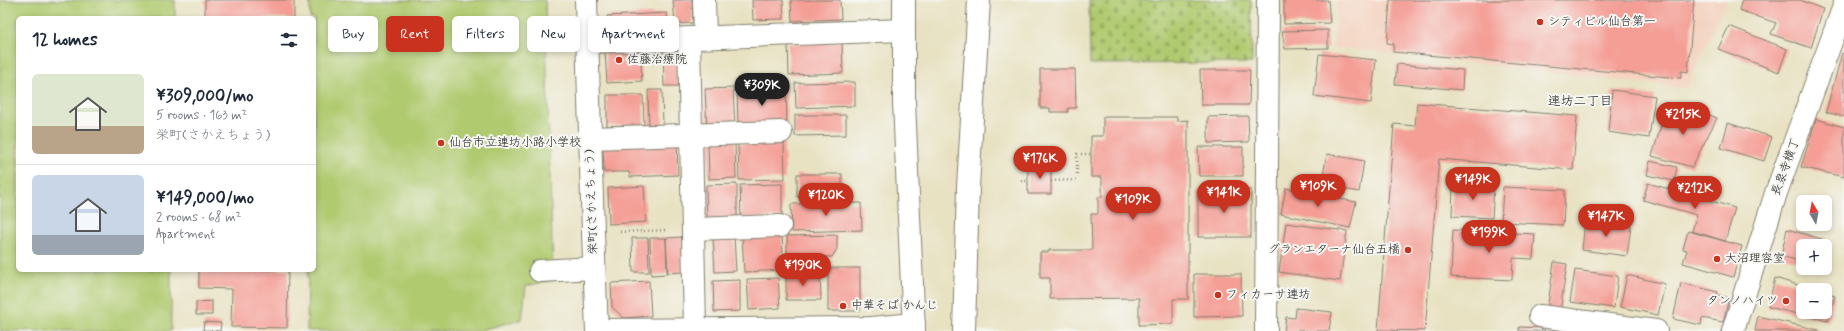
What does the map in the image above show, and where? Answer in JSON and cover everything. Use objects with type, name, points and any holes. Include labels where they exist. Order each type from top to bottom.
[{"type":"street","name":"栄町(さかえちょう)","points":[[586,0],[588,42]]},
{"type":"street","points":[[695,330],[691,135],[697,37],[704,0]]},
{"type":"street","points":[[597,331],[914,328],[904,102],[904,0]]},
{"type":"street","points":[[964,331],[968,187],[979,0]]},
{"type":"street","points":[[1266,331],[1268,0]]},
{"type":"street","name":"長泉寺横丁","points":[[1733,331],[1776,193],[1844,6]]},
{"type":"street","points":[[679,38],[904,30]]},
{"type":"street","name":"栄町(さかえちょう)","points":[[588,52],[597,331]]},
{"type":"street","points":[[590,138],[781,132]]},
{"type":"street","points":[[694,229],[780,226]]},
{"type":"street","points":[[540,271],[594,268]]},
{"type":"street","points":[[1540,316],[1656,331]]},
{"type":"path","points":[[1051,181],[1077,180],[1077,154],[1090,154]]},
{"type":"path","points":[[1021,181],[1028,181]]},
{"type":"path","points":[[593,233],[694,229]]},
{"type":"shaded area","name":"シティビル仙台第一","points":[[1337,0],[1727,0],[1686,88],[1333,47]]},
{"type":"green space","points":[[0,0],[175,0],[175,16],[16,16],[16,272],[171,272],[171,331],[0,331]]},
{"type":"green space","name":"仙台市立連坊小路小学校","points":[[310,0],[545,0],[545,16],[527,16],[527,52],[546,52],[553,280],[526,286],[522,319],[478,331],[307,331],[308,272],[316,272],[316,16],[310,16]]},
{"type":"green space","points":[[1089,0],[1251,0],[1252,63],[1090,64]]},
{"type":"building","points":[[205,0],[294,0],[294,16],[205,16]]},
{"type":"building","points":[[673,0],[692,0],[693,23],[679,24],[679,16],[674,16]]},
{"type":"building","points":[[752,0],[783,0],[784,19],[753,20]]},
{"type":"building","points":[[791,0],[840,0],[841,19],[792,21]]},
{"type":"building","points":[[1284,0],[1328,0],[1330,23],[1284,24]]},
{"type":"building","name":"シティビル仙台第一","points":[[1390,0],[1694,0],[1688,72],[1681,71],[1681,78],[1393,52],[1394,44],[1387,43]]},
{"type":"building","points":[[1742,0],[1800,0],[1823,9],[1811,48],[1771,34],[1776,23],[1739,10]]},
{"type":"building","points":[[667,13],[667,16],[607,16]]},
{"type":"building","points":[[1729,26],[1787,49],[1779,72],[1718,49]]},
{"type":"building","points":[[1328,30],[1328,48],[1285,49],[1282,31]]},
{"type":"building","points":[[842,42],[843,73],[789,75],[788,44]]},
{"type":"building","points":[[605,52],[640,52],[642,81],[607,83]]},
{"type":"building","points":[[663,52],[678,52],[680,86],[664,86]]},
{"type":"building","points":[[1842,53],[1844,54],[1844,117],[1826,112]]},
{"type":"building","points":[[1319,54],[1376,60],[1371,103],[1314,96]]},
{"type":"building","points":[[1397,64],[1463,70],[1462,90],[1395,84]]},
{"type":"building","points":[[1040,69],[1075,69],[1076,108],[1068,108],[1068,112],[1050,112],[1050,108],[1040,108]]},
{"type":"building","points":[[1200,70],[1250,70],[1249,105],[1201,105]]},
{"type":"building","points":[[855,82],[855,106],[796,108],[795,83]]},
{"type":"building","points":[[786,87],[787,126],[738,127],[737,88]]},
{"type":"building","points":[[733,88],[735,129],[707,130],[705,89]]},
{"type":"building","points":[[648,90],[662,90],[663,127],[649,128]]},
{"type":"building","points":[[1612,90],[1655,96],[1649,138],[1608,132]]},
{"type":"building","points":[[607,95],[643,95],[644,125],[607,126]]},
{"type":"building","name":"グランエターナ仙台五橋","points":[[1417,103],[1577,116],[1573,170],[1439,159],[1425,331],[1378,330],[1394,124],[1415,126]]},
{"type":"building","points":[[1666,109],[1690,113],[1695,109],[1717,118],[1692,167],[1652,156]]},
{"type":"building","points":[[795,115],[846,115],[846,135],[795,136]]},
{"type":"building","points":[[1248,116],[1249,142],[1208,143],[1208,117]]},
{"type":"building","points":[[1103,117],[1177,117],[1177,121],[1188,120],[1188,299],[1173,299],[1173,324],[1139,325],[1139,298],[1050,299],[1050,278],[1040,278],[1040,252],[1049,252],[1049,250],[1092,250],[1091,214],[1098,214],[1098,197],[1102,197],[1102,177],[1091,177],[1091,136],[1103,136]]},
{"type":"building","points":[[1816,119],[1844,127],[1844,177],[1801,167]]},
{"type":"building","points":[[1728,123],[1772,137],[1764,161],[1721,148]]},
{"type":"building","points":[[677,139],[678,175],[630,177],[629,172],[604,172],[603,146]]},
{"type":"building","points":[[735,140],[736,178],[709,179],[708,141]]},
{"type":"building","points":[[784,142],[785,179],[739,180],[738,144]]},
{"type":"building","points":[[1198,147],[1243,147],[1243,176],[1199,176]]},
{"type":"building","points":[[1327,154],[1364,161],[1359,192],[1321,185]]},
{"type":"building","points":[[1650,161],[1677,167],[1674,181],[1647,175]]},
{"type":"building","points":[[1028,165],[1051,165],[1051,194],[1028,194]]},
{"type":"building","points":[[797,174],[842,174],[842,196],[797,197]]},
{"type":"building","points":[[1648,183],[1735,208],[1725,241],[1692,231],[1697,215],[1643,200]]},
{"type":"building","points":[[737,184],[737,220],[707,221],[706,185]]},
{"type":"building","points":[[782,184],[782,217],[741,218],[740,185]]},
{"type":"building","points":[[1453,184],[1494,186],[1492,218],[1452,216]]},
{"type":"building","points":[[644,186],[646,222],[609,224],[608,188]]},
{"type":"building","points":[[1503,187],[1565,190],[1563,225],[1501,222]]},
{"type":"building","points":[[1286,188],[1356,202],[1350,228],[1281,214]]},
{"type":"building","points":[[1198,190],[1251,190],[1251,237],[1198,237]]},
{"type":"building","points":[[861,203],[862,230],[792,232],[791,204]]},
{"type":"building","points":[[1585,220],[1631,226],[1627,256],[1582,250]]},
{"type":"building","points":[[1286,223],[1347,231],[1340,281],[1279,272]]},
{"type":"building","points":[[1787,229],[1822,239],[1796,239],[1796,260],[1781,256]]},
{"type":"building","points":[[1453,230],[1535,234],[1533,259],[1513,258],[1512,280],[1451,277]]},
{"type":"building","points":[[1688,231],[1742,246],[1733,277],[1683,263],[1687,250],[1683,249]]},
{"type":"building","points":[[782,235],[784,270],[744,272],[742,236]]},
{"type":"building","points":[[837,235],[837,249],[832,257],[811,257],[811,266],[787,266],[787,236]]},
{"type":"building","points":[[734,236],[736,271],[715,272],[713,238]]},
{"type":"building","points":[[682,237],[683,272],[668,273],[666,238]]},
{"type":"building","points":[[632,238],[648,238],[649,272],[633,272]]},
{"type":"building","points":[[650,238],[666,238],[667,274],[651,275]]},
{"type":"building","points":[[1554,262],[1567,264],[1560,312],[1547,311]]},
{"type":"building","points":[[828,268],[860,268],[860,311],[828,311]]},
{"type":"building","points":[[1575,270],[1618,276],[1614,308],[1570,302]]},
{"type":"building","points":[[199,272],[288,272],[287,328],[231,327],[232,289],[199,288]]},
{"type":"building","points":[[786,273],[820,273],[821,300],[786,300]]},
{"type":"building","name":"フィカーサ連坊","points":[[1194,274],[1241,274],[1242,316],[1194,317]]},
{"type":"building","points":[[1627,275],[1665,284],[1658,315],[1620,307]]},
{"type":"building","points":[[778,278],[780,308],[749,310],[747,279]]},
{"type":"building","name":"タンノハイツ","points":[[1775,278],[1796,284],[1796,314],[1768,307]]},
{"type":"building","points":[[740,280],[740,311],[714,312],[713,281]]},
{"type":"building","points":[[649,281],[651,316],[624,318],[612,307],[611,283]]},
{"type":"building","points":[[1681,283],[1718,292],[1717,295],[1729,298],[1723,322],[1702,318],[1701,325],[1673,319]]},
{"type":"building","name":"タンノハイツ","points":[[1832,295],[1835,296],[1832,307]]},
{"type":"building","points":[[212,301],[212,315],[196,315],[196,302]]},
{"type":"building","points":[[1296,308],[1332,312],[1329,331],[1284,331],[1286,317],[1295,318]]},
{"type":"building","points":[[1758,316],[1819,330],[1819,331],[1755,331]]},
{"type":"building","points":[[204,322],[221,323],[220,331],[203,330]]},
{"type":"building","points":[[1544,326],[1573,331],[1544,331]]},
{"type":"building","points":[[1519,327],[1542,328],[1542,331],[1519,331]]},
{"type":"place","name":"シティビル仙台第一","points":[[1540,22]]},
{"type":"place","name":"佐藤治療院","points":[[619,60]]},
{"type":"place","name":"仙台市立連坊小路小学校","points":[[441,143]]},
{"type":"place","name":"グランエターナ仙台五橋","points":[[1408,250]]},
{"type":"place","name":"大沼理容室","points":[[1717,259]]},
{"type":"place","name":"フィカーサ連坊","points":[[1218,295]]},
{"type":"place","name":"タンノハイツ","points":[[1786,301]]},
{"type":"place","name":"中華そば かんじ","points":[[843,306]]},
{"type":"district","name":"連坊二丁目","points":[[1580,101]]}]
